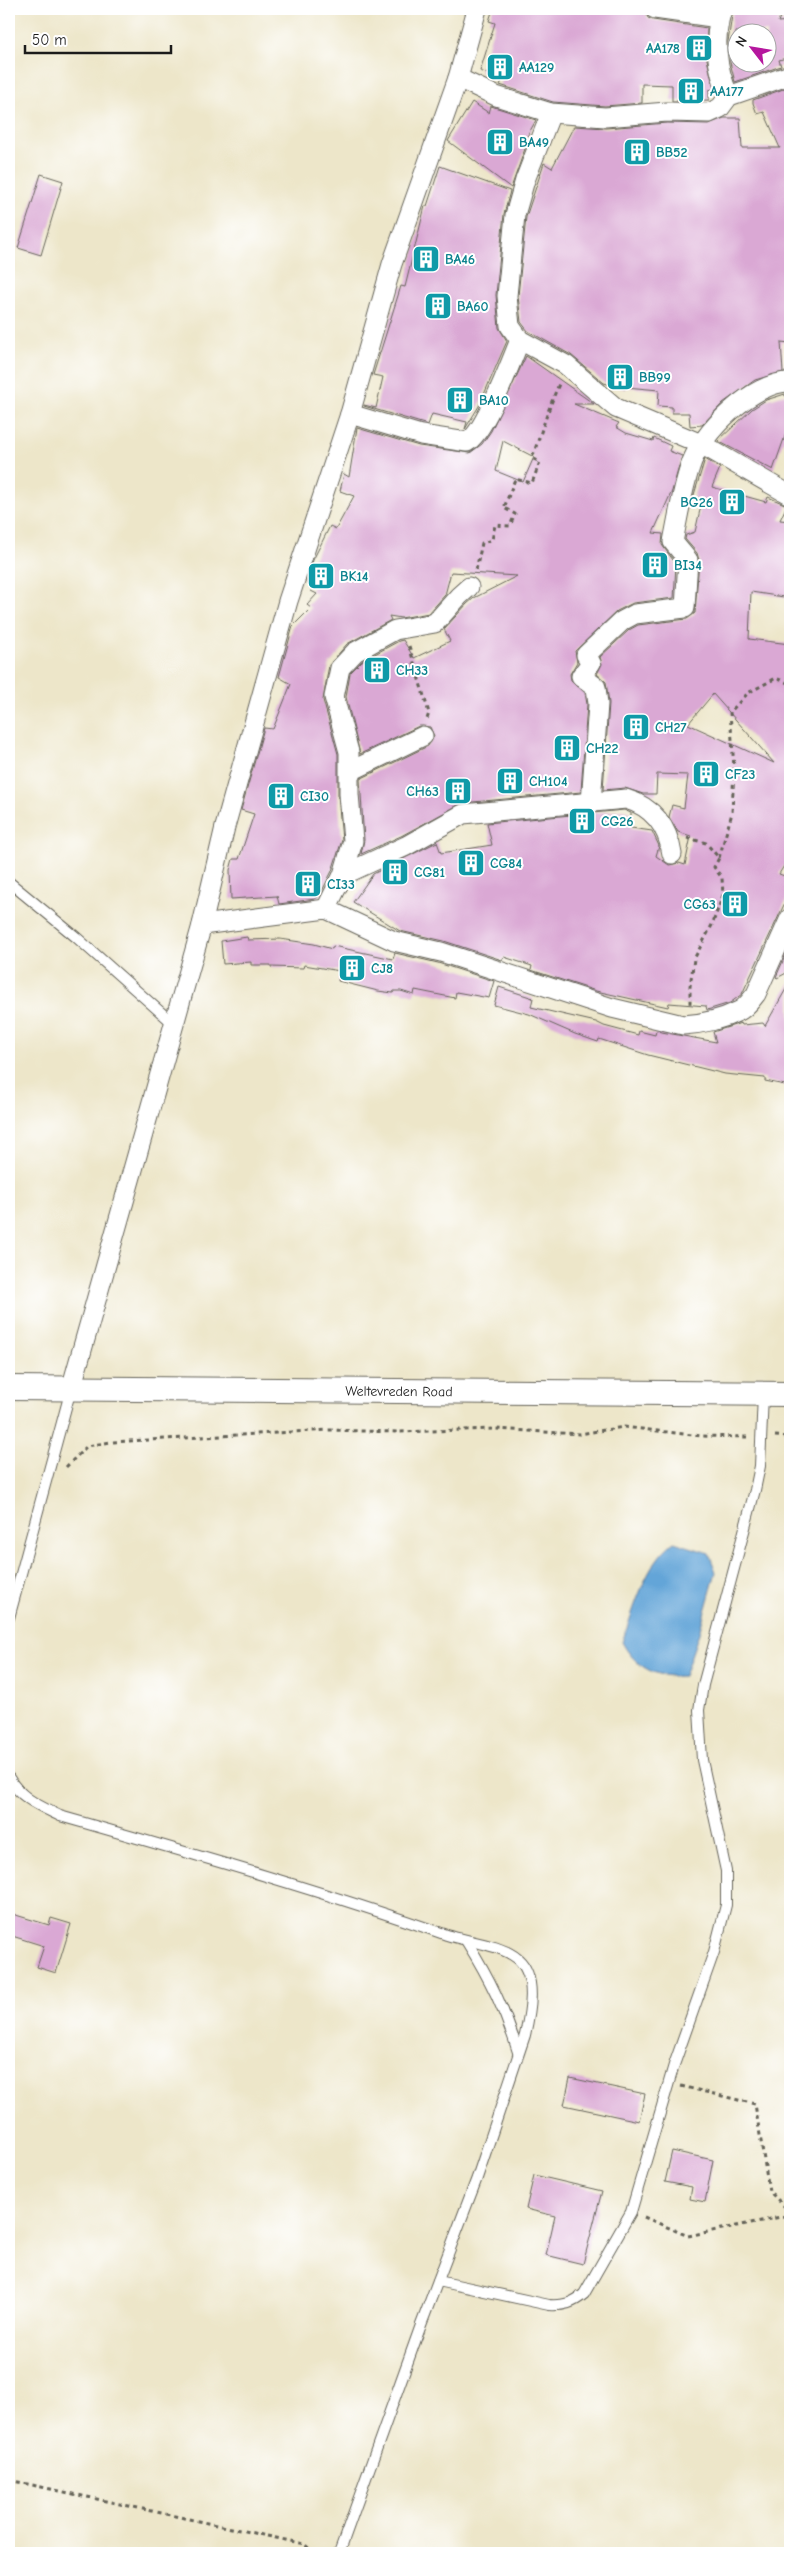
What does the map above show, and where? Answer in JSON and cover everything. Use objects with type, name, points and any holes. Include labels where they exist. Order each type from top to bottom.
[{"type":"street","points":[[71,1389],[202,925],[225,827],[288,601],[350,414],[392,264],[458,78],[477,9]]},
{"type":"street","points":[[655,9],[720,13],[716,50],[722,80],[729,96]]},
{"type":"street","points":[[458,78],[496,96],[551,113],[605,117],[667,112],[709,113],[720,108],[729,96],[790,74]]},
{"type":"street","points":[[551,113],[515,215],[507,296],[510,326],[520,340],[566,365],[616,408],[701,444],[790,495]]},
{"type":"street","points":[[350,414],[421,435],[467,442],[478,432],[486,417],[520,340]]},
{"type":"street","points":[[592,803],[598,704],[596,688],[581,676],[592,663],[586,655],[622,621],[635,614],[685,608],[688,560],[673,542],[690,466],[701,444],[726,416],[756,391],[779,382],[790,382]]},
{"type":"street","points":[[326,909],[343,874],[353,841],[349,794],[349,752],[334,697],[340,668],[355,652],[395,630],[435,623],[458,596],[469,587]]},
{"type":"street","points":[[350,771],[423,736]]},
{"type":"street","points":[[343,874],[406,846],[463,814],[626,799],[636,802],[656,816],[671,845]]},
{"type":"street","points":[[202,925],[326,909],[394,940],[441,952],[559,992],[654,1019],[683,1025],[695,1024],[740,1011],[750,1002],[756,994],[790,918]]},
{"type":"street","name":"Weltevreden Road","points":[[9,1388],[790,1394]]},
{"type":"lane","points":[[9,882],[76,937],[174,1024]]},
{"type":"lane","points":[[9,1618],[71,1389]]},
{"type":"lane","points":[[438,2281],[549,2305],[560,2306],[574,2302],[584,2294],[631,2212],[669,2083],[714,1952],[726,1905],[726,1872],[704,1770],[698,1710],[755,1490],[762,1436],[763,1394]]},
{"type":"lane","points":[[9,1778],[13,1785],[32,1803],[60,1816],[397,1917],[467,1942],[494,1947],[518,1960],[524,1967],[530,1989],[530,2003],[525,2035],[477,2178],[339,2553]]},
{"type":"lane","points":[[467,1942],[504,2008],[518,2052]]},
{"type":"path","points":[[469,587],[482,544],[492,540],[495,524],[510,526],[515,514],[504,508],[515,479],[532,483],[540,462],[532,458],[540,437],[540,428],[566,365]]},
{"type":"path","points":[[406,627],[408,644],[429,713],[423,736]]},
{"type":"path","points":[[695,1024],[690,1011],[691,972],[694,959],[712,925],[723,895],[722,878],[714,867],[719,858],[732,813],[734,768],[730,712],[748,694],[776,678],[790,684]]},
{"type":"path","points":[[671,845],[678,835],[706,843],[719,858]]},
{"type":"path","points":[[45,1481],[66,1467],[86,1446],[111,1442],[330,1430],[398,1432],[496,1429],[579,1434],[624,1428],[701,1436],[790,1437]]},
{"type":"path","points":[[669,2083],[755,2104],[769,2192],[790,2214]]},
{"type":"path","points":[[631,2212],[688,2236],[790,2214]]},
{"type":"path","points":[[9,2480],[304,2544],[314,2553]]},
{"type":"water","points":[[674,1542],[709,1553],[716,1572],[699,1633],[684,1676],[664,1675],[648,1670],[634,1659],[622,1642],[648,1574],[655,1562]]},
{"type":"building","points":[[493,9],[644,9],[648,18],[653,20],[707,28],[706,55],[714,89],[709,90],[709,100],[672,101],[672,85],[642,84],[642,103],[605,106],[553,102],[500,85],[503,79],[480,71],[495,23],[489,21]]},
{"type":"building","points":[[733,9],[783,9],[778,22],[790,21],[790,57],[779,60],[781,66],[776,68],[776,22],[731,22]]},
{"type":"building","points":[[732,72],[764,72],[735,82]]},
{"type":"building","points":[[786,88],[790,105],[790,343],[781,342],[783,372],[755,380],[723,403],[702,425],[690,426],[689,413],[672,413],[672,407],[658,406],[659,390],[626,387],[625,389],[604,383],[571,355],[528,331],[521,322],[518,296],[526,217],[544,163],[552,168],[574,126],[606,128],[667,123],[709,124],[724,118],[740,118],[742,148],[780,148],[764,112],[757,114],[753,100]]},
{"type":"building","points":[[472,102],[489,113],[491,106],[536,120],[523,144],[526,146],[511,188],[448,141]]},
{"type":"building","points":[[440,166],[510,191],[504,214],[496,295],[499,328],[507,341],[479,406],[465,429],[467,422],[432,414],[428,425],[364,406],[376,408],[383,377],[373,375],[401,286],[405,287],[425,206],[427,206]]},
{"type":"building","points":[[41,174],[63,181],[41,255],[18,248]]},
{"type":"building","points":[[526,356],[594,404],[574,404],[619,423],[616,427],[626,433],[653,441],[654,438],[671,446],[669,451],[682,456],[672,491],[653,533],[663,534],[662,545],[676,564],[674,598],[633,603],[617,611],[575,651],[577,662],[570,674],[571,680],[585,693],[587,704],[581,792],[462,803],[401,836],[361,854],[364,840],[360,779],[428,746],[434,736],[430,727],[419,726],[360,754],[346,697],[350,673],[362,661],[399,641],[403,640],[414,658],[450,641],[444,629],[467,604],[474,598],[517,576],[451,572],[445,595],[429,613],[401,618],[389,616],[391,620],[347,644],[329,665],[323,700],[338,754],[338,795],[342,840],[332,871],[320,895],[315,899],[279,904],[277,896],[231,899],[230,870],[233,859],[239,859],[254,814],[241,810],[264,728],[273,729],[291,684],[279,677],[293,626],[311,608],[307,605],[317,594],[311,591],[313,586],[306,583],[313,560],[330,526],[336,529],[354,496],[340,491],[344,474],[349,477],[357,428],[419,446],[470,453],[482,444],[491,431]],"holes":[[[503,441],[534,457],[523,482],[496,471]]]},
{"type":"building","points":[[785,394],[785,396],[790,396],[790,422],[773,470],[718,441],[752,409],[766,400]]},
{"type":"building","points":[[705,459],[720,468],[712,487],[766,502],[768,497],[787,505],[780,520],[790,521],[790,598],[751,592],[749,639],[790,644],[790,856],[779,874],[790,878],[790,892],[742,994],[730,1003],[707,1010],[706,1006],[669,1003],[668,1007],[596,991],[531,970],[532,966],[504,957],[502,960],[444,941],[400,931],[353,902],[373,874],[437,842],[441,853],[492,845],[487,823],[624,810],[631,813],[631,828],[652,831],[659,846],[656,856],[669,865],[679,863],[685,865],[691,836],[678,832],[669,817],[672,805],[684,808],[688,775],[657,774],[656,794],[643,794],[625,788],[603,790],[609,703],[606,682],[597,674],[602,664],[600,657],[629,630],[638,625],[687,619],[695,613],[699,560],[697,553],[685,539],[686,535],[695,532],[702,501],[693,498]],"holes":[[[713,694],[774,763],[688,724]]]},
{"type":"building","points":[[247,937],[248,940],[280,939],[314,944],[332,949],[333,946],[393,959],[395,953],[438,963],[494,981],[489,998],[456,992],[455,998],[415,990],[414,995],[401,991],[394,991],[393,993],[378,991],[338,981],[340,971],[304,965],[303,968],[251,965],[251,962],[223,964],[221,941]]},
{"type":"building","points":[[790,945],[790,971],[777,978],[776,977]]},
{"type":"building","points":[[790,982],[790,1086],[765,1081],[765,1078],[725,1074],[648,1055],[599,1039],[598,1042],[529,1014],[494,1005],[499,987],[533,998],[531,1007],[596,1022],[638,1035],[639,1031],[655,1035],[656,1031],[716,1042],[713,1032],[741,1023],[742,1025],[763,1023],[765,1026]]},
{"type":"building","points":[[9,1913],[49,1925],[51,1918],[71,1924],[56,1973],[37,1967],[44,1946],[9,1935]]},
{"type":"building","points":[[570,2078],[645,2094],[639,2121],[564,2105]]},
{"type":"building","points":[[672,2151],[713,2160],[705,2202],[690,2199],[692,2187],[665,2182]]},
{"type":"building","points":[[534,2175],[602,2191],[583,2264],[546,2255],[555,2216],[526,2209]]},
{"type":"place","name":"AA178","points":[[699,48]]},
{"type":"place","name":"AA129","points":[[500,67]]},
{"type":"place","name":"AA177","points":[[691,91]]},
{"type":"place","name":"BA49","points":[[500,142]]},
{"type":"place","name":"BB52","points":[[637,152]]},
{"type":"place","name":"BA46","points":[[426,259]]},
{"type":"place","name":"BA60","points":[[438,306]]},
{"type":"place","name":"BB99","points":[[620,377]]},
{"type":"place","name":"BA10","points":[[460,400]]},
{"type":"place","name":"BG26","points":[[732,502]]},
{"type":"place","name":"BI34","points":[[655,565]]},
{"type":"place","name":"BK14","points":[[321,576]]},
{"type":"place","name":"CH33","points":[[377,670]]},
{"type":"place","name":"CH27","points":[[636,727]]},
{"type":"place","name":"CH22","points":[[567,748]]},
{"type":"place","name":"CF23","points":[[706,774]]},
{"type":"place","name":"CH104","points":[[510,781]]},
{"type":"place","name":"CH63","points":[[458,791]]},
{"type":"place","name":"CI30","points":[[281,796]]},
{"type":"place","name":"CG26","points":[[582,821]]},
{"type":"place","name":"CG84","points":[[471,863]]},
{"type":"place","name":"CG81","points":[[395,872]]},
{"type":"place","name":"CI33","points":[[308,884]]},
{"type":"place","name":"CG63","points":[[735,904]]},
{"type":"place","name":"CJ8","points":[[352,968]]}]
